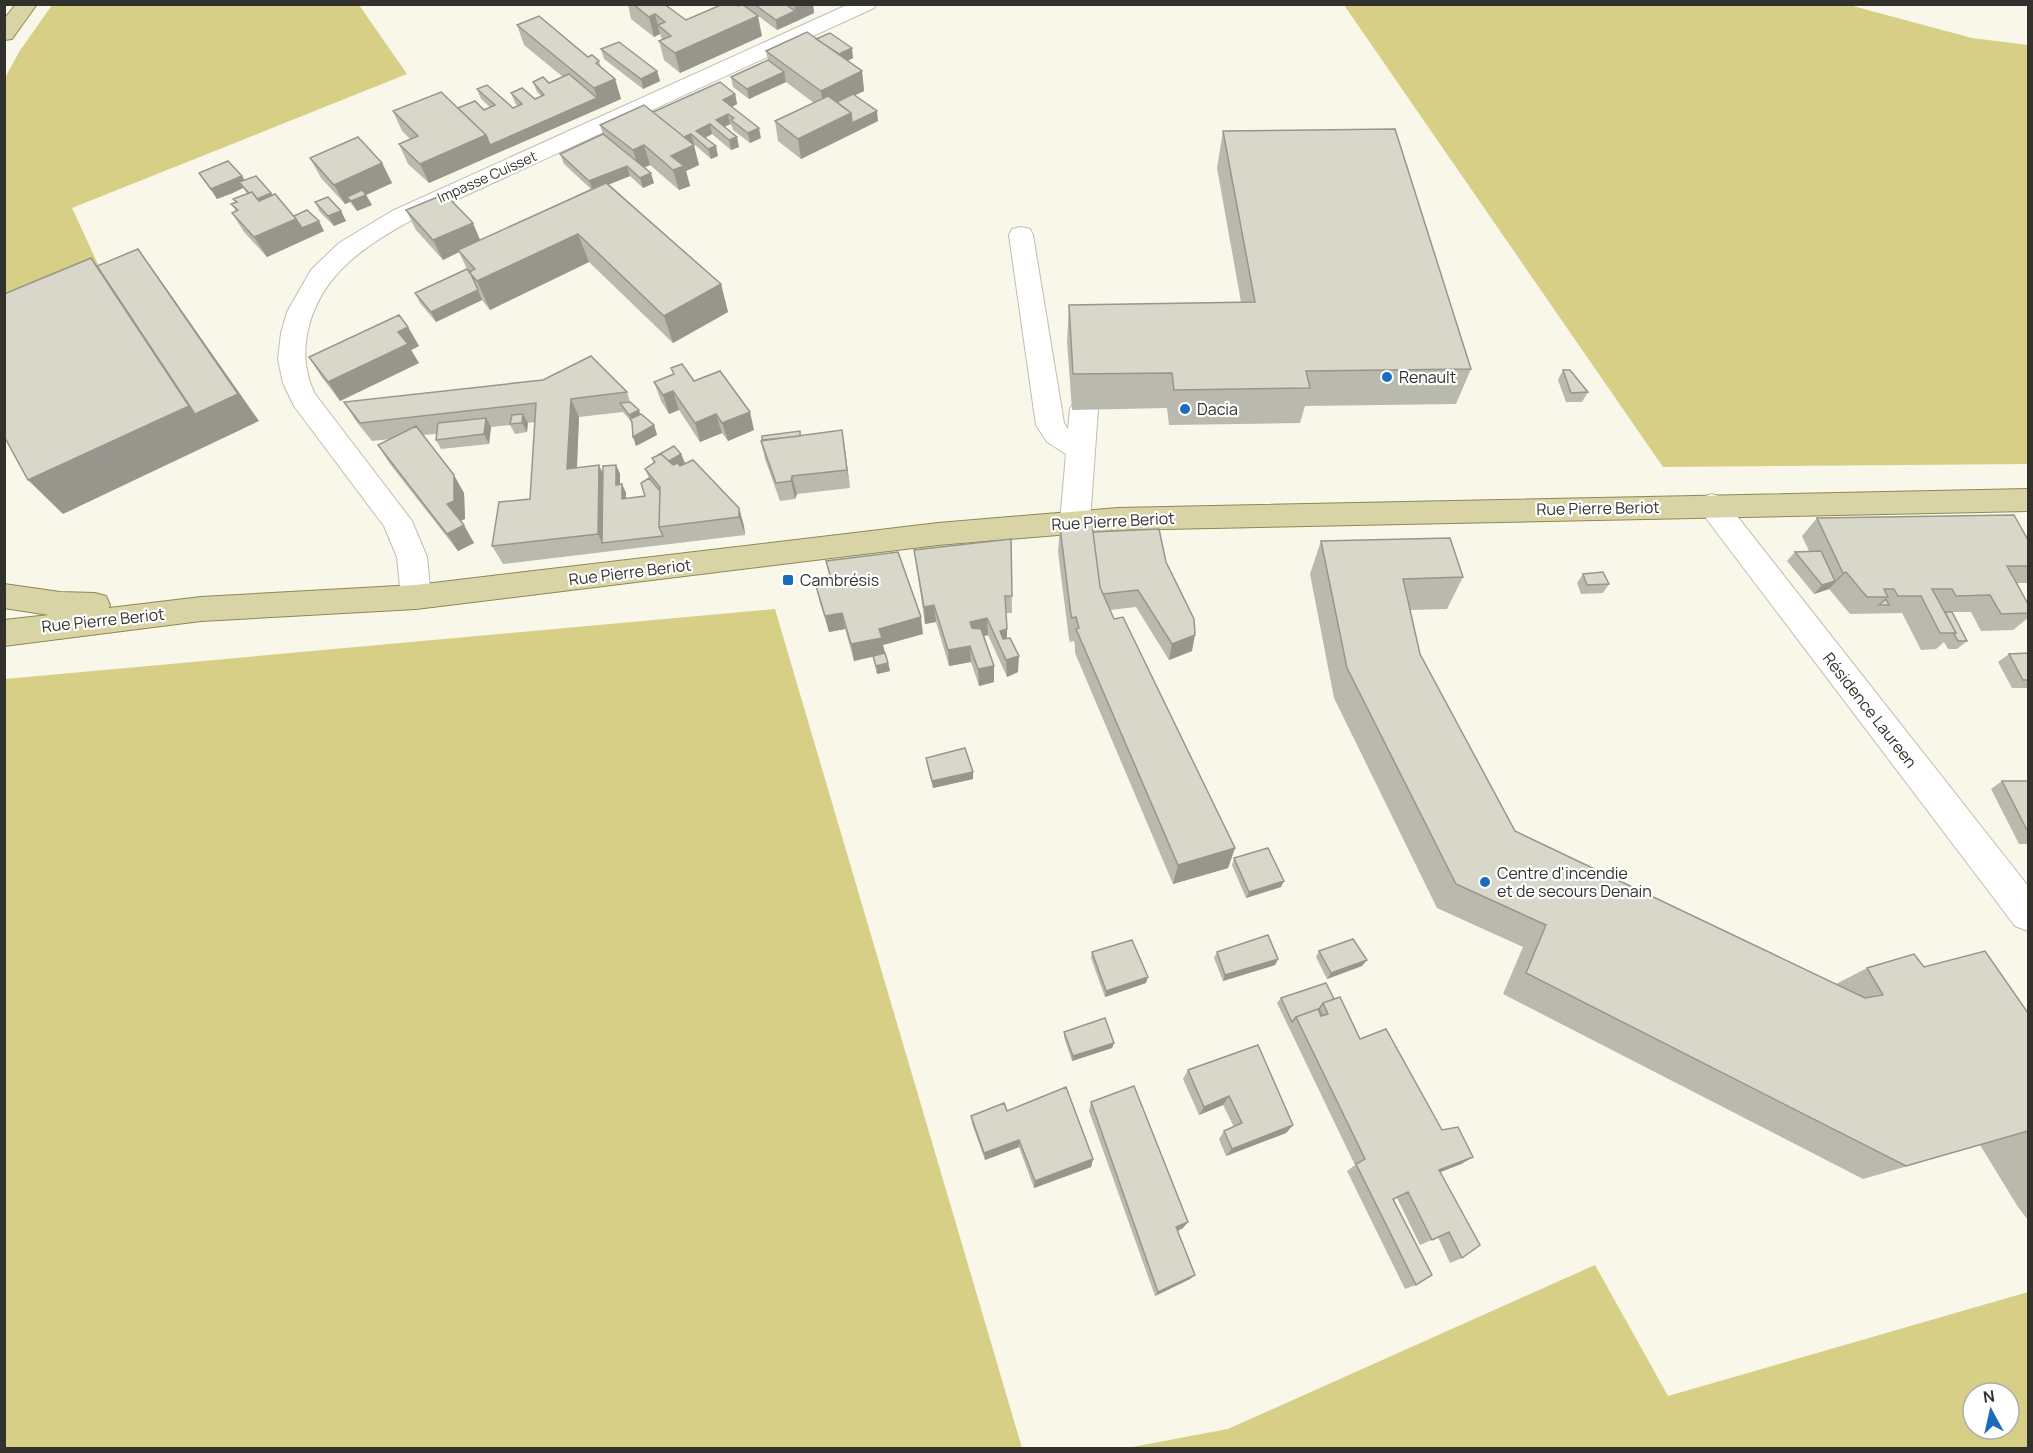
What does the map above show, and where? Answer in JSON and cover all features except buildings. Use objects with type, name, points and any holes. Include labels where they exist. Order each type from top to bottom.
[{"type":"main road","points":[[4,34],[27,4]]},
{"type":"main road","name":"Rue Pierre Beriot","points":[[4,633],[201,609],[416,597],[938,534],[1075,522],[1229,515],[2028,500]]},
{"type":"main road","name":"Rue Pierre Beriot","points":[[4,596],[60,604],[201,609]]},
{"type":"street","name":"Impasse Cuisset","points":[[416,597],[412,557],[396,520],[304,399],[293,371],[291,356],[297,321],[305,297],[319,277],[363,237],[401,216],[867,4]]},
{"type":"street","points":[[1022,235],[1050,425],[1057,435],[1080,449]]},
{"type":"street","points":[[1075,522],[1084,409]]},
{"type":"street","name":"Résidence Laureen","points":[[1712,505],[2028,914]]},
{"type":"shaded area","points":[[52,5],[359,5],[407,74],[72,208],[108,286],[5,324],[5,78],[19,52]]},
{"type":"shaded area","points":[[1344,5],[1849,5],[1972,38],[2028,45],[2028,464],[1663,467]]},
{"type":"shaded area","points":[[775,609],[1022,1448],[5,1448],[5,679]]},
{"type":"shaded area","points":[[1595,1265],[1668,1396],[2028,1292],[2028,1448],[1127,1448],[1228,1429]]},
{"type":"place","name":"Renault","points":[[1387,377]]},
{"type":"place","name":"Dacia","points":[[1185,409]]},
{"type":"place","name":"Cambrésis","points":[[788,580]]},
{"type":"place","name":"Centre d'incendie et de secours Denain","points":[[1485,882]]}]
